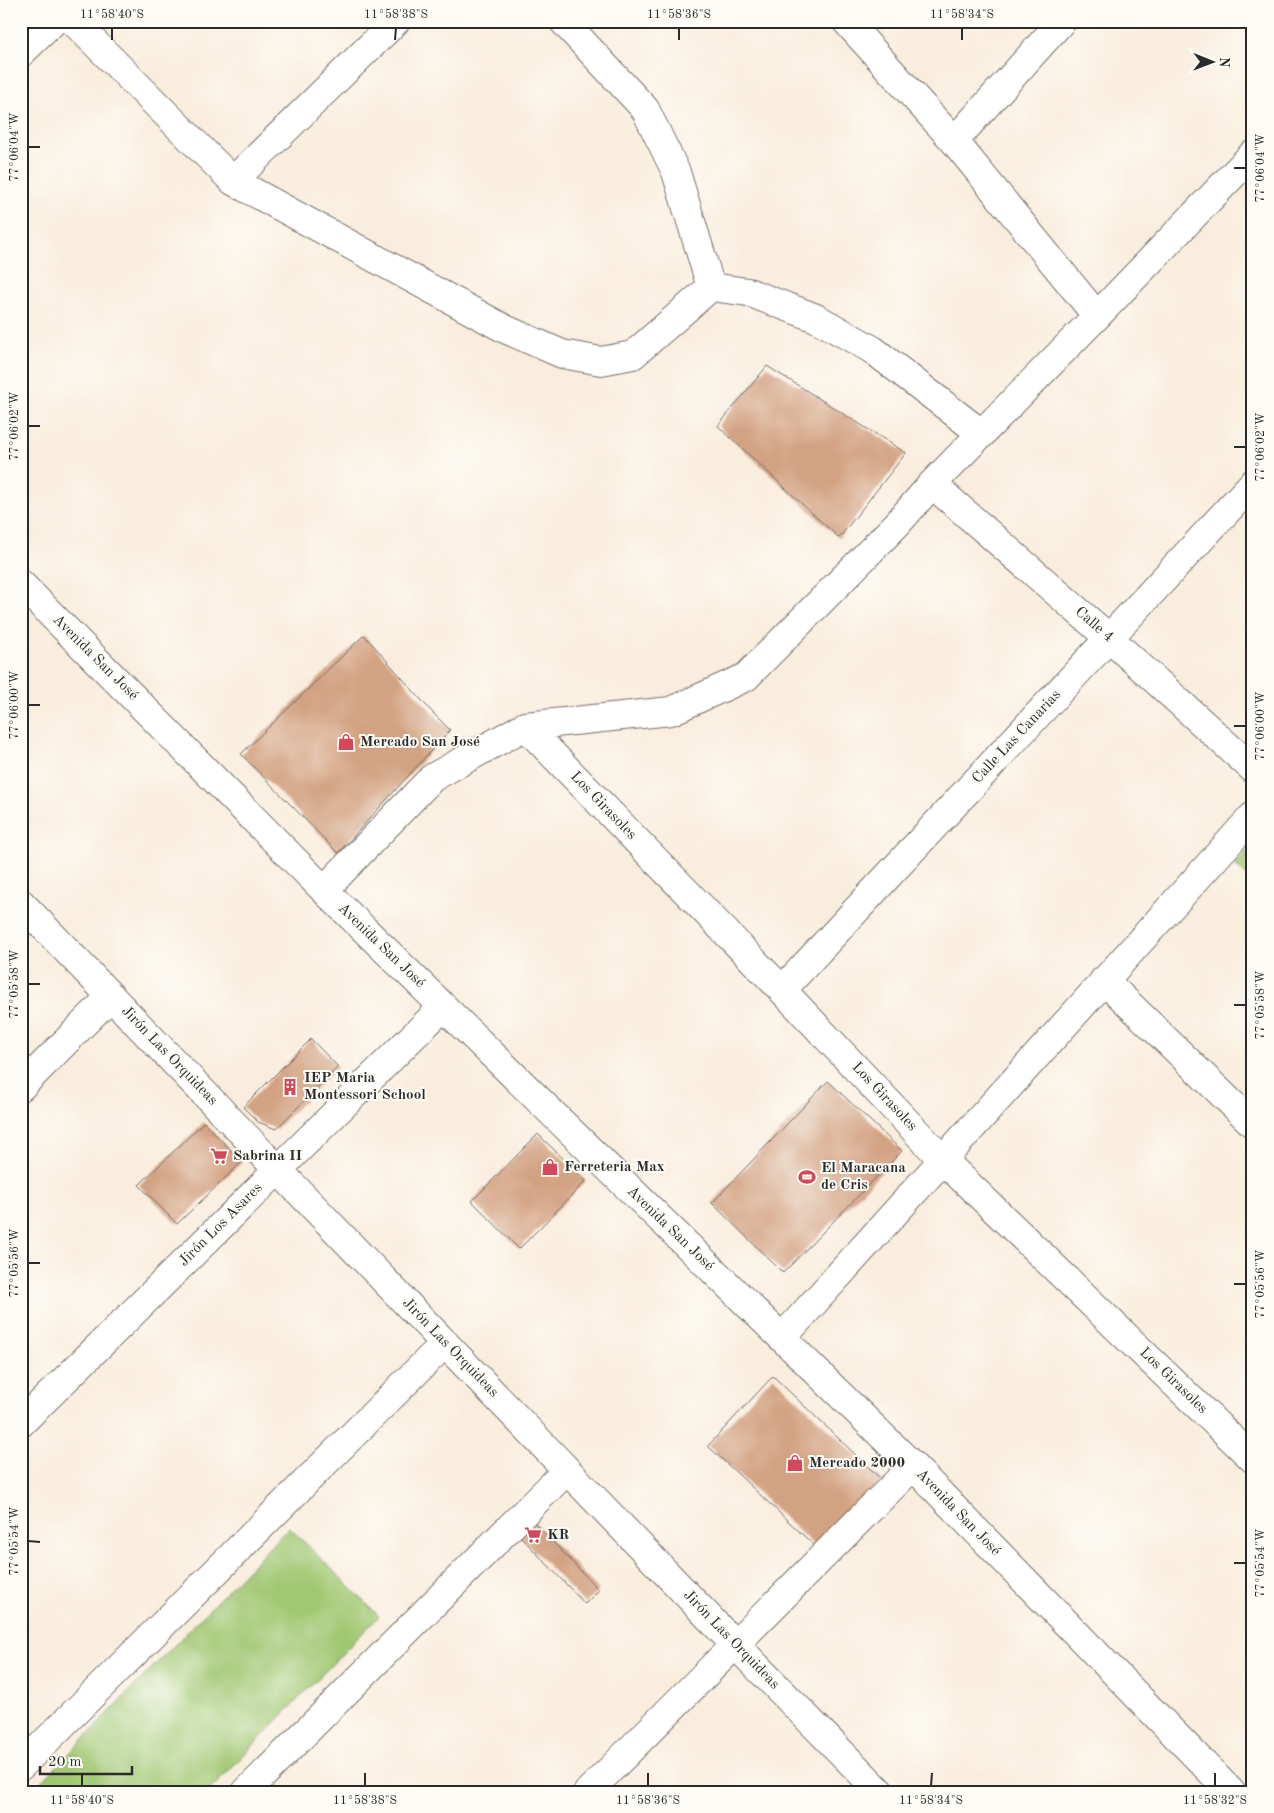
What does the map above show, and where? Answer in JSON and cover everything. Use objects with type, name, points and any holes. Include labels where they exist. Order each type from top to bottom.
[{"type":"street","points":[[21,53],[54,21]]},
{"type":"street","points":[[73,21],[233,181],[505,328],[562,354],[602,361],[633,355],[711,287],[748,292],[816,318],[874,350],[982,434]]},
{"type":"street","points":[[233,181],[396,21]]},
{"type":"street","points":[[562,21],[645,108],[676,172],[711,287]]},
{"type":"street","points":[[846,21],[954,141],[1097,316]]},
{"type":"street","points":[[954,141],[1062,21]]},
{"type":"street","points":[[324,890],[432,778],[525,726],[671,711],[746,677],[897,524],[932,484],[1253,154]]},
{"type":"street","name":"Calle Las Canarias","points":[[782,990],[1253,483]]},
{"type":"street","name":"Calle 4","points":[[932,484],[1109,638],[1253,769]]},
{"type":"street","name":"Avenida San José","points":[[21,584],[324,890],[913,1466],[1231,1792]]},
{"type":"street","name":"Los Girasoles","points":[[525,726],[782,990],[942,1159],[1253,1459]]},
{"type":"street","points":[[782,1338],[1253,816]]},
{"type":"street","name":"Jirón Las Orquideas","points":[[21,902],[567,1470],[880,1792]]},
{"type":"street","points":[[1104,980],[1253,1124]]},
{"type":"street","points":[[21,1087],[111,996]]},
{"type":"street","name":"Jirón Los Asares","points":[[21,1424],[443,1007]]},
{"type":"street","points":[[21,1766],[445,1343]]},
{"type":"street","points":[[588,1792],[913,1466]]},
{"type":"street","points":[[246,1792],[567,1470]]},
{"type":"green space","points":[[1253,844],[1253,881],[1235,865]]},
{"type":"green space","points":[[289,1527],[379,1616],[208,1792],[32,1792]]},
{"type":"building","points":[[767,366],[906,453],[839,538],[718,426]]},
{"type":"building","name":"Mercado San José","points":[[364,635],[450,730],[338,853],[241,754]]},
{"type":"building","name":"IEP Maria Montessori School","points":[[311,1039],[338,1067],[276,1129],[258,1122],[243,1107]]},
{"type":"building","name":"El Maracana de Cris","points":[[828,1081],[902,1151],[783,1273],[712,1203]]},
{"type":"building","points":[[204,1122],[242,1162],[177,1224],[139,1185]]},
{"type":"building","points":[[538,1134],[586,1181],[519,1249],[472,1201]]},
{"type":"building","name":"Mercado 2000","points":[[773,1376],[882,1480],[818,1549],[708,1446]]},
{"type":"building","points":[[535,1523],[599,1590],[585,1604],[521,1537]]},
{"type":"place","name":"Mercado San José","points":[[346,742]]},
{"type":"place","name":"IEP Maria Montessori School","points":[[290,1087]]},
{"type":"place","name":"Sabrina II","points":[[219,1156]]},
{"type":"place","name":"Ferreteria Max","points":[[550,1167]]},
{"type":"place","name":"El Maracana de Cris","points":[[807,1177]]},
{"type":"place","name":"Mercado 2000","points":[[795,1463]]},
{"type":"place","name":"KR","points":[[533,1535]]}]
